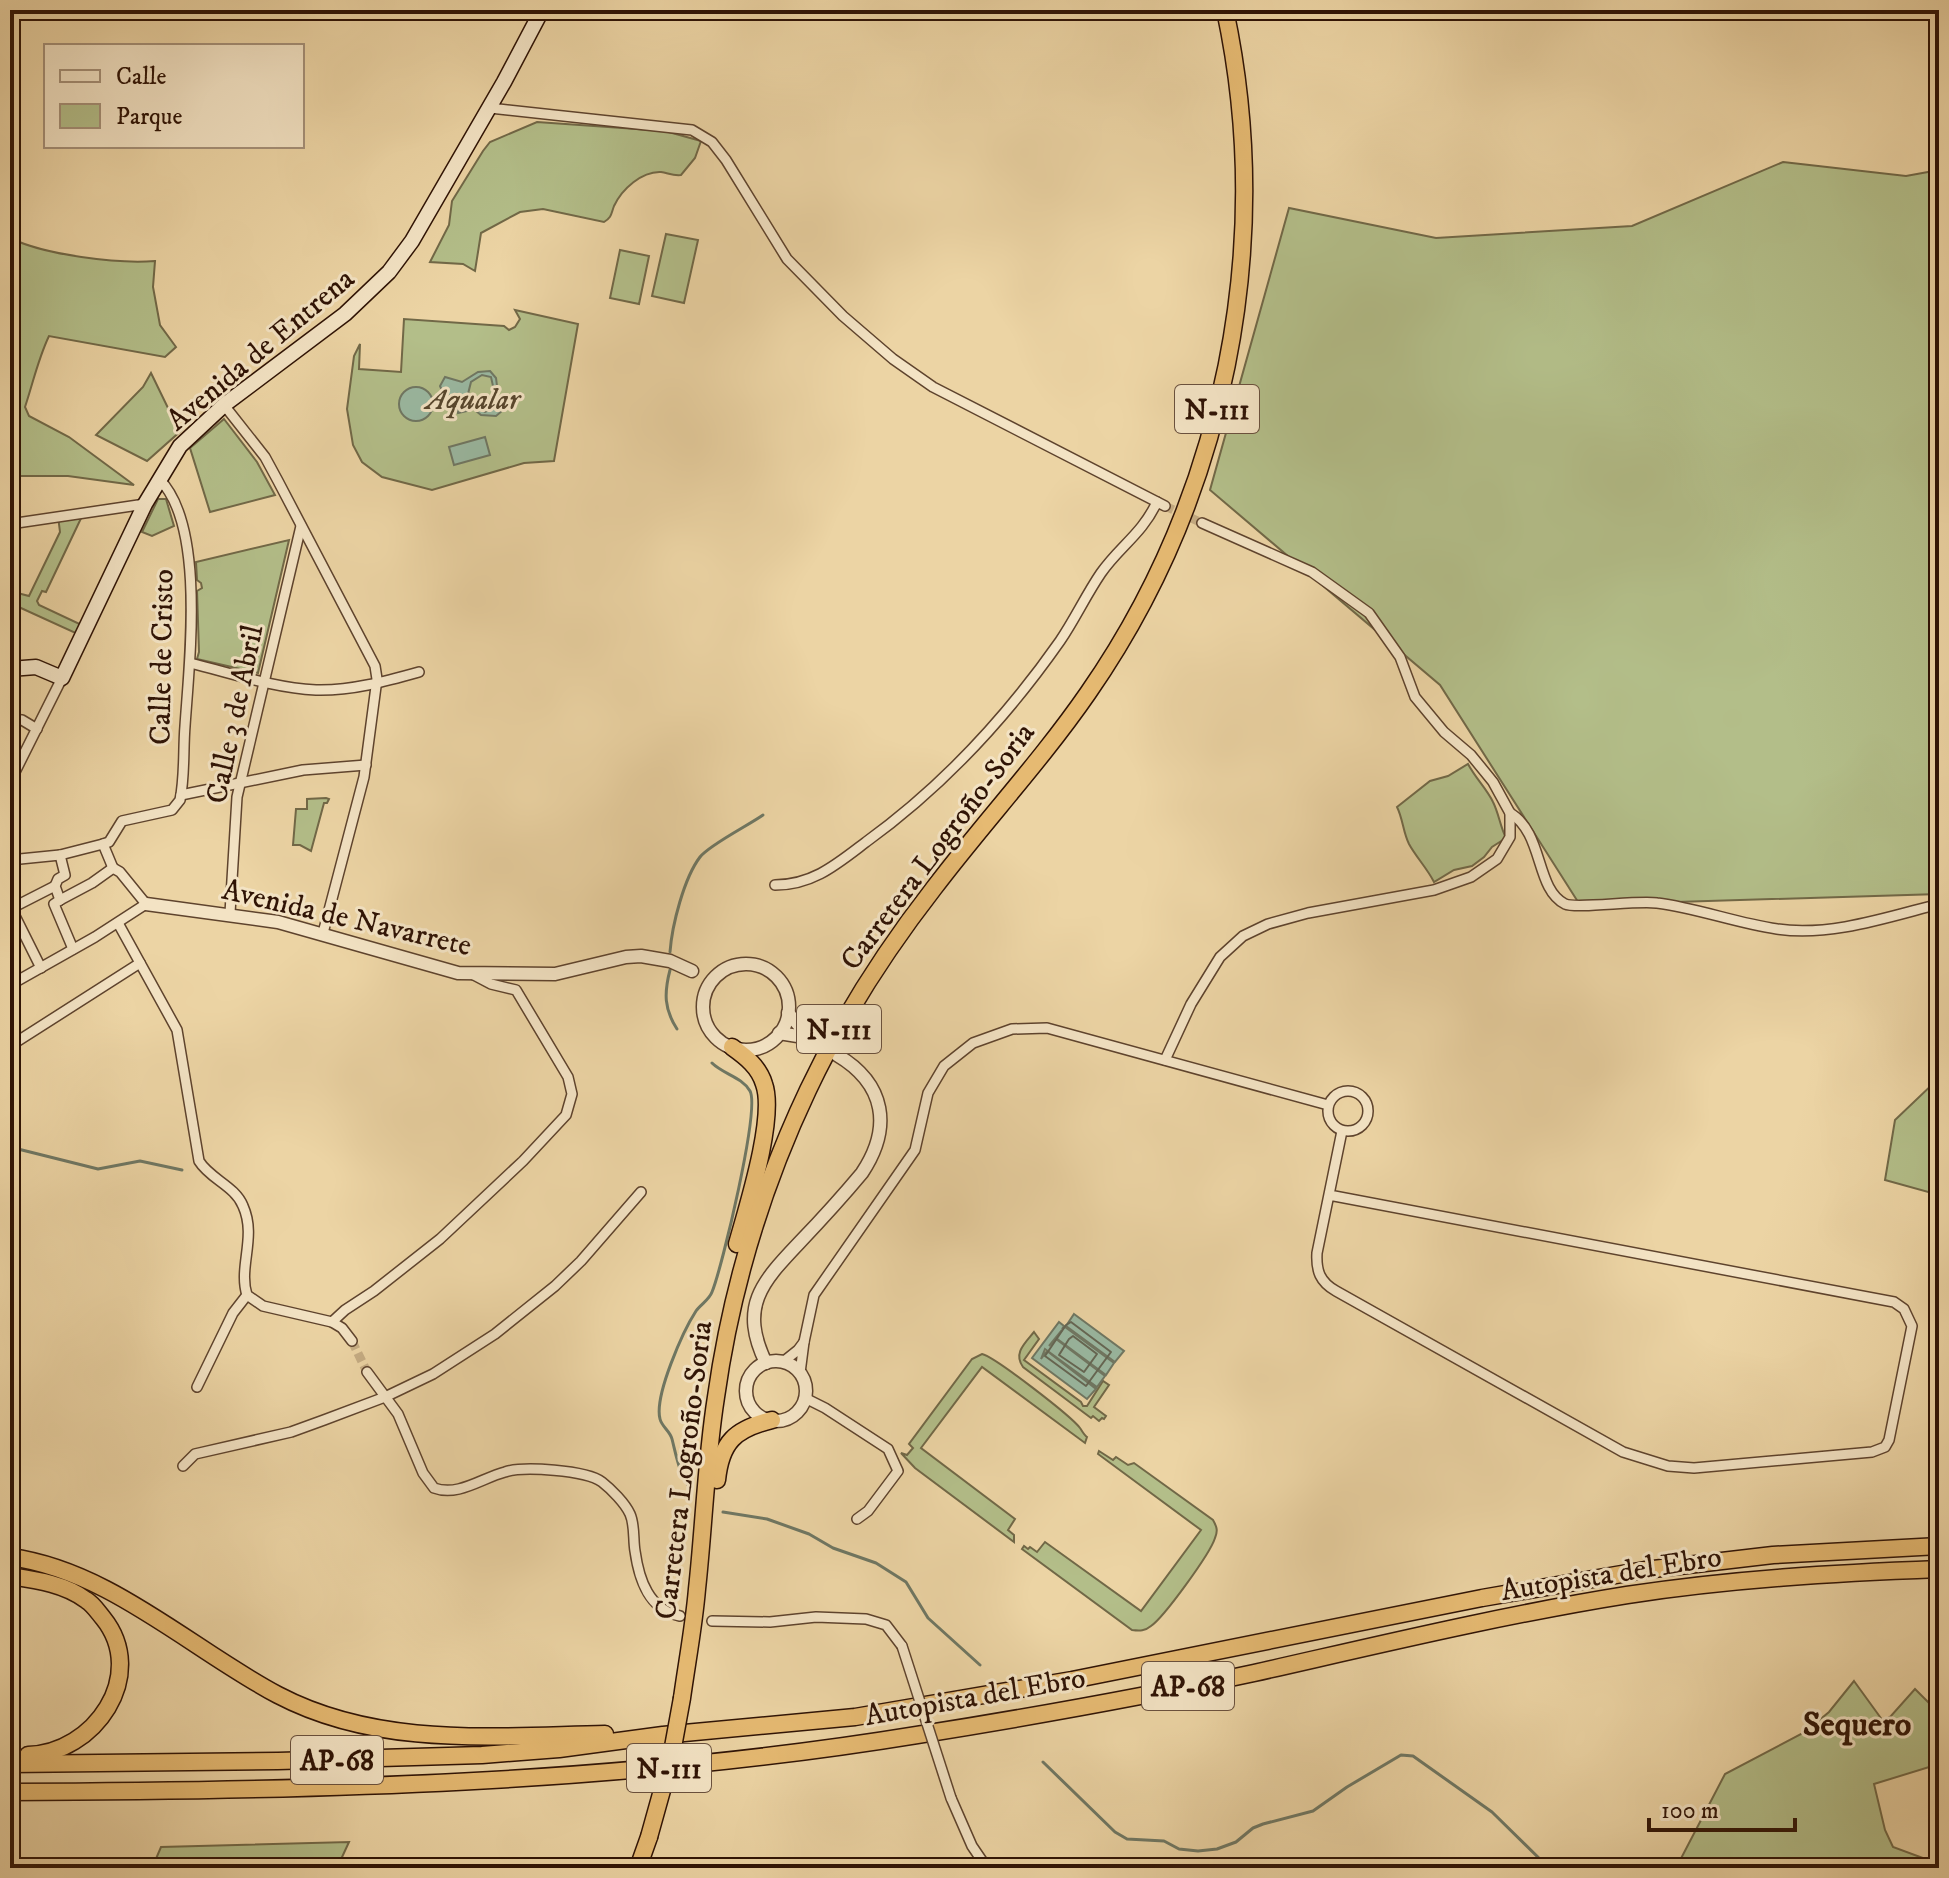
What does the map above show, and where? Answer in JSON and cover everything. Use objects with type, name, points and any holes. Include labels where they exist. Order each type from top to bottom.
[{"type":"highway","name":"Carretera Logroño-Soria","points":[[638,1868],[671,1758],[682,1698],[697,1596],[716,1397],[732,1309],[750,1238],[788,1133],[822,1061],[861,992],[903,929],[1089,692],[1145,598],[1179,525],[1199,471],[1227,366],[1245,222],[1241,107],[1225,10]]},
{"type":"highway","points":[[716,1397],[720,1318],[752,1193],[767,1106],[763,1081],[755,1067],[732,1047]]},
{"type":"highway","points":[[697,1596],[708,1559],[722,1451],[743,1429],[772,1420]]},
{"type":"highway","name":"Autopista del Ebro","points":[[10,1764],[219,1763],[428,1757],[559,1749],[663,1735],[855,1717],[997,1694],[1482,1598],[1645,1570],[1773,1555],[1939,1546]]},
{"type":"highway","points":[[10,1557],[33,1560],[73,1573],[131,1604],[279,1696],[341,1721],[404,1733],[462,1736],[663,1735]]},
{"type":"highway","name":"Autopista del Ebro","points":[[10,1792],[433,1785],[653,1768],[843,1747],[1107,1702],[1626,1595],[1796,1576],[1939,1569]]},
{"type":"highway","points":[[10,1576],[64,1588],[88,1601],[109,1626],[117,1647],[120,1669],[107,1712],[79,1739],[57,1751],[39,1755],[10,1755]]},
{"type":"highway","points":[[10,1802],[329,1797],[433,1785]]},
{"type":"main road","name":"Avenida de Entrena","points":[[62,678],[145,504],[188,437],[224,405],[345,314],[389,272],[412,241],[490,108],[542,10]]},
{"type":"main road","points":[[10,669],[36,667],[62,678]]},
{"type":"street","points":[[490,108],[692,130],[712,142],[726,160],[787,259],[843,316],[893,359],[933,387],[1161,504],[1101,573],[1037,672],[963,758],[899,817],[823,874],[798,884],[775,885]]},
{"type":"street","points":[[224,405],[265,457],[375,666],[377,683],[366,765],[323,933]]},
{"type":"street","name":"Calle de Cristo","points":[[159,479],[175,504],[188,557],[191,596],[181,795]]},
{"type":"street","points":[[10,524],[145,504]]},
{"type":"street","points":[[1165,1060],[1191,1004],[1220,957],[1243,936],[1268,924],[1308,913],[1434,890],[1471,877],[1497,859],[1510,837],[1510,813],[1493,782],[1415,697],[1400,657],[1369,613],[1312,572],[1202,523]]},
{"type":"street","name":"Calle 3 de Abril","points":[[230,913],[240,782],[301,526]]},
{"type":"street","points":[[190,663],[265,682],[316,690],[377,683],[419,672]]},
{"type":"street","name":"Avenida de Entrena","points":[[10,782],[62,678]]},
{"type":"street","points":[[10,719],[22,720],[37,729]]},
{"type":"street","points":[[10,860],[60,855],[109,842],[122,821],[172,810],[181,795],[303,770],[366,765]]},
{"type":"street","points":[[1510,813],[1523,820],[1536,847],[1551,893],[1567,905],[1655,902],[1779,930],[1846,928],[1939,904]]},
{"type":"street","points":[[10,985],[146,904],[120,872],[113,868],[99,844]]},
{"type":"street","points":[[41,968],[10,909],[55,886],[58,879],[65,875],[60,855]]},
{"type":"street","points":[[73,949],[54,904],[113,868]]},
{"type":"street","points":[[55,886],[60,900]]},
{"type":"street","name":"Avenida de Navarrete","points":[[146,904],[230,913],[323,933],[439,969],[472,974],[555,974],[641,956],[670,961],[692,971],[720,973]]},
{"type":"street","points":[[118,923],[177,1030],[199,1161],[236,1195],[246,1213],[250,1232],[245,1281],[247,1295],[233,1313],[197,1387]]},
{"type":"street","points":[[10,1046],[140,963]]},
{"type":"street","points":[[742,964],[766,969],[782,984],[788,1013],[779,1033],[761,1047],[745,1050],[732,1047],[716,1037],[707,1024],[703,1008],[707,989],[720,973],[742,964]]},
{"type":"street","points":[[692,971],[707,989]]},
{"type":"street","points":[[332,1322],[440,1239],[523,1161],[566,1115],[572,1094],[568,1077],[516,990],[491,984],[472,974]]},
{"type":"street","points":[[779,1033],[815,1041],[788,1013]]},
{"type":"street","points":[[804,1342],[783,1362],[766,1363],[752,1373],[747,1383],[746,1394],[753,1409],[772,1420],[793,1415],[805,1398],[806,1388],[800,1373],[814,1295],[915,1150],[928,1093],[944,1066],[973,1043],[1012,1029],[1047,1028],[1328,1105]]},
{"type":"street","points":[[766,1363],[756,1341],[753,1321],[754,1307],[764,1281],[862,1173],[874,1155],[881,1134],[877,1096],[865,1077],[837,1055]]},
{"type":"street","points":[[1343,1091],[1358,1093],[1368,1112],[1367,1119],[1357,1129],[1342,1131],[1328,1118],[1328,1105],[1343,1091]]},
{"type":"street","points":[[1329,1195],[1894,1302],[1904,1309],[1912,1326],[1889,1440],[1885,1447],[1872,1452],[1694,1468],[1668,1466],[1623,1452],[1328,1286],[1316,1266],[1329,1195],[1342,1131]]},
{"type":"street","points":[[183,1466],[195,1454],[207,1449],[291,1432],[385,1397],[433,1374],[506,1326],[581,1261],[641,1192]]},
{"type":"street","points":[[247,1295],[263,1306],[332,1322],[342,1328],[352,1341]]},
{"type":"street","points":[[783,1362],[800,1373]]},
{"type":"street","points":[[367,1372],[398,1414],[423,1473],[434,1488],[451,1491],[507,1471],[524,1470],[579,1474],[603,1482],[630,1514],[638,1566],[651,1601],[660,1609],[680,1616]]},
{"type":"street","points":[[805,1398],[888,1449],[898,1471],[868,1511],[857,1519]]},
{"type":"street","points":[[712,1621],[756,1622],[816,1617],[866,1619],[886,1625],[902,1646],[951,1798],[965,1831],[987,1868]]},
{"type":"green space","points":[[537,122],[665,131],[701,141],[695,158],[681,175],[654,172],[633,182],[622,193],[610,217],[604,222],[543,209],[520,212],[481,233],[475,271],[463,264],[430,262],[449,225],[452,201],[483,151],[490,142]]},
{"type":"green space","points":[[1783,162],[1906,176],[1939,170],[1939,894],[1580,905],[1440,685],[1210,490],[1289,208],[1436,238],[1632,226]]},
{"type":"green space","points":[[666,234],[698,240],[684,303],[652,296]]},
{"type":"green space","points":[[10,238],[81,257],[155,261],[153,287],[160,325],[176,347],[165,357],[49,336],[25,407],[29,416],[69,437],[134,485],[68,476],[10,476]]},
{"type":"green space","points":[[620,250],[649,256],[639,304],[610,298]]},
{"type":"green space","name":"Aqualar","points":[[515,310],[578,324],[554,461],[524,463],[432,490],[382,477],[362,462],[353,445],[347,409],[354,356],[360,344],[359,369],[401,372],[404,319],[504,326],[509,330],[520,319]]},
{"type":"green space","points":[[151,373],[168,408],[183,429],[147,461],[96,435],[143,387]]},
{"type":"green space","points":[[224,419],[257,462],[275,495],[210,512],[190,448]]},
{"type":"green space","points":[[158,499],[166,499],[174,526],[152,536],[142,532]]},
{"type":"green space","points":[[84,512],[46,592],[42,591],[37,601],[39,605],[86,627],[82,636],[10,603],[10,591],[29,596],[60,532],[58,516]]},
{"type":"green space","points":[[289,540],[258,673],[197,659],[197,591],[202,588],[197,580],[196,562]]},
{"type":"green space","points":[[1468,764],[1493,802],[1506,838],[1472,866],[1454,870],[1434,882],[1409,844],[1397,807],[1430,781],[1448,776]]},
{"type":"green space","points":[[307,799],[329,799],[324,803],[311,851],[293,845],[296,809],[307,809]]},
{"type":"green space","points":[[1939,1078],[1939,1195],[1885,1180],[1895,1120]]},
{"type":"green space","points":[[1034,1332],[1039,1339],[1024,1360],[1083,1406],[1087,1406],[1103,1381],[1109,1385],[1094,1407],[1106,1416],[1104,1419],[1091,1418],[1023,1367],[1020,1353]]},
{"type":"green space","points":[[982,1354],[1002,1365],[1048,1400],[1074,1421],[1087,1437],[1085,1443],[982,1367],[921,1448],[1015,1519],[1008,1530],[1014,1535],[1014,1542],[915,1468],[901,1453],[907,1455],[913,1448],[909,1444],[972,1359]]},
{"type":"green space","points":[[1099,1451],[1113,1460],[1116,1457],[1128,1465],[1134,1463],[1213,1520],[1216,1527],[1216,1536],[1196,1571],[1166,1611],[1144,1630],[1132,1630],[1022,1549],[1024,1546],[1030,1547],[1037,1552],[1045,1542],[1141,1611],[1201,1530],[1098,1454]]},
{"type":"green space","points":[[1854,1681],[1883,1721],[1915,1689],[1939,1713],[1939,1764],[1874,1784],[1885,1830],[1893,1847],[1939,1864],[1939,1868],[1676,1868],[1725,1774],[1805,1732],[1829,1712]]},
{"type":"green space","points":[[349,1842],[337,1868],[152,1868],[161,1847]]},
{"type":"water","points":[[490,371],[496,378],[497,386],[493,386],[491,377],[482,375],[471,382],[468,394],[473,405],[485,412],[496,407],[498,401],[494,395],[498,395],[502,411],[496,416],[481,415],[465,402],[467,411],[458,413],[455,398],[443,393],[440,386],[445,377],[462,382],[478,372]]},
{"type":"water","name":"Aqualar","points":[[416,387],[428,392],[433,404],[428,416],[416,421],[404,416],[399,404],[404,392]]},
{"type":"water","name":"Aqualar","points":[[485,437],[490,455],[454,465],[449,447]]},
{"type":"water","points":[[1074,1314],[1124,1351],[1115,1362],[1066,1326]]},
{"type":"water","points":[[1059,1322],[1064,1326],[1062,1329],[1065,1327],[1114,1363],[1106,1375],[1056,1338],[1062,1330],[1049,1346],[1056,1339],[1105,1376],[1097,1387],[1045,1349],[1041,1359],[1047,1351],[1096,1389],[1087,1399],[1032,1358]]},
{"type":"waterway","points":[[670,952],[680,902],[700,857],[763,815]]},
{"type":"waterway","points":[[670,970],[666,1001],[677,1029]]},
{"type":"waterway","points":[[691,1489],[681,1471],[671,1436],[660,1419],[661,1395],[684,1333],[696,1311],[711,1295],[717,1277],[738,1189],[752,1104],[747,1086],[712,1063]]},
{"type":"waterway","points":[[10,1147],[98,1169],[140,1161],[182,1170]]},
{"type":"waterway","points":[[723,1512],[767,1519],[876,1563],[906,1582],[928,1618],[980,1665]]},
{"type":"waterway","points":[[1043,1762],[1115,1832],[1127,1839],[1164,1841],[1179,1849],[1198,1851],[1217,1849],[1236,1842],[1263,1824],[1313,1811],[1401,1755],[1413,1756],[1492,1812],[1549,1868]]},
{"type":"tunnel","points":[[1165,506],[1202,523]]},
{"type":"tunnel","points":[[352,1341],[367,1372]]},
{"type":"district","name":"Sequero","points":[[1857,1723]]}]
